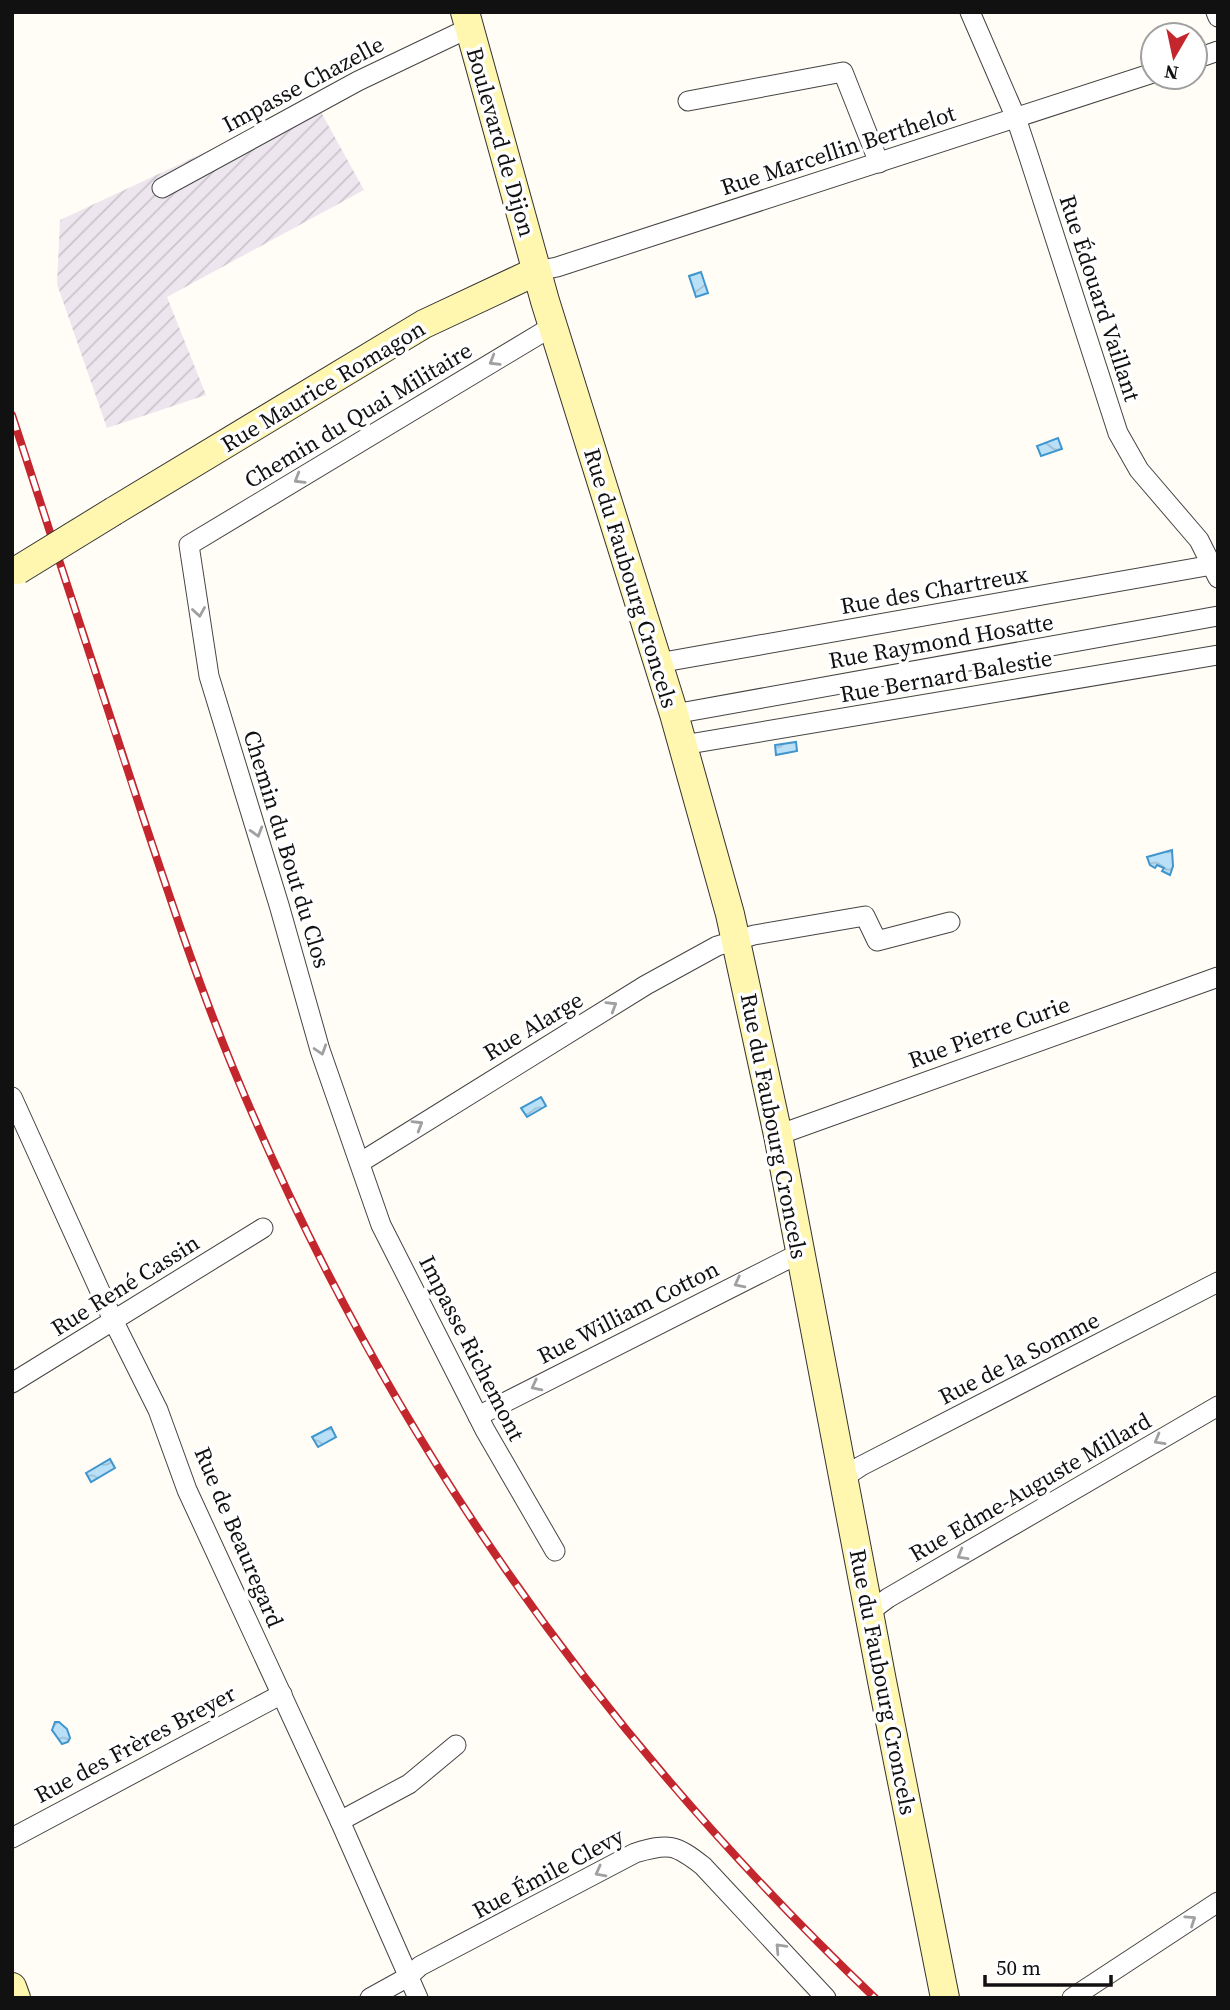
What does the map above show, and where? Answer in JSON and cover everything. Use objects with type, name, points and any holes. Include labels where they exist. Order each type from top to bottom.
[{"type":"main road","name":"Boulevard de Dijon","points":[[467,20],[537,271]]},
{"type":"main road","name":"Rue du Faubourg Croncels","points":[[537,271],[674,714],[736,939],[778,1135],[945,1998]]},
{"type":"main road","name":"Rue Maurice Romagon","points":[[15,572],[425,324],[537,271]]},
{"type":"main road","points":[[12,1987],[16,1998]]},
{"type":"street","name":"Rue Édouard Vaillant","points":[[970,12],[1016,118],[1118,433],[1139,470],[1199,540],[1216,569]]},
{"type":"street","name":"Impasse Chazelle","points":[[162,188],[467,20]]},
{"type":"street","points":[[688,101],[843,72],[879,163]]},
{"type":"street","name":"Rue Marcellin Berthelot","points":[[537,271],[1139,78]]},
{"type":"street","name":"Chemin du Quai Militaire","points":[[189,545],[552,326]]},
{"type":"street","name":"Chemin du Bout du Clos","points":[[189,545],[209,676],[320,1050],[360,1162]]},
{"type":"street","name":"Rue des Chartreux","points":[[658,663],[1216,569]]},
{"type":"street","name":"Rue Raymond Hosatte","points":[[674,714],[1218,616]]},
{"type":"street","name":"Rue Bernard Balestie","points":[[683,745],[1218,655]]},
{"type":"street","name":"Rue Alarge","points":[[360,1162],[646,985],[717,946],[736,939],[864,916],[877,941],[950,922]]},
{"type":"street","name":"Rue Pierre Curie","points":[[778,1135],[1218,976]]},
{"type":"street","name":"Rue de Beauregard","points":[[12,1097],[114,1322],[158,1410],[187,1490],[340,1821],[418,1998]]},
{"type":"street","name":"Impasse Richemont","points":[[360,1162],[381,1225],[478,1416],[555,1551]]},
{"type":"street","name":"Rue René Cassin","points":[[12,1383],[263,1228]]},
{"type":"street","name":"Rue William Cotton","points":[[478,1416],[800,1253]]},
{"type":"street","name":"Rue de la Somme","points":[[844,1478],[873,1460],[1218,1282]]},
{"type":"street","name":"Rue Edme-Auguste Millard","points":[[869,1613],[888,1598],[1218,1406]]},
{"type":"street","name":"Rue des Frères Breyer","points":[[12,1838],[282,1694]]},
{"type":"street","points":[[340,1821],[409,1784],[456,1745]]},
{"type":"street","name":"Rue Émile Clevy","points":[[370,1998],[408,1977],[420,1966],[635,1853],[657,1847],[681,1849],[703,1866],[827,1998]]},
{"type":"street","points":[[1072,1998],[1218,1902]]},
{"type":"shaded area","points":[[315,101],[364,190],[167,297],[206,395],[107,428],[57,284],[60,220]]},
{"type":"water","points":[[701,272],[708,293],[696,297],[689,276]]},
{"type":"water","points":[[1058,438],[1062,449],[1041,456],[1037,446]]},
{"type":"water","points":[[796,742],[797,751],[776,755],[775,745]]},
{"type":"water","points":[[1172,850],[1173,866],[1170,875],[1162,871],[1164,868],[1150,865],[1147,857]]},
{"type":"water","points":[[541,1097],[546,1106],[527,1117],[521,1108]]},
{"type":"water","points":[[331,1427],[336,1437],[318,1447],[312,1437]]},
{"type":"water","points":[[110,1459],[115,1468],[91,1482],[86,1473]]},
{"type":"water","points":[[55,1722],[67,1729],[70,1738],[68,1742],[62,1744],[52,1730]]},
{"type":"railway","points":[[12,415],[129,775],[209,1008],[292,1200],[356,1327],[427,1449],[504,1567],[587,1681],[677,1790],[773,1896],[875,1998]]}]
